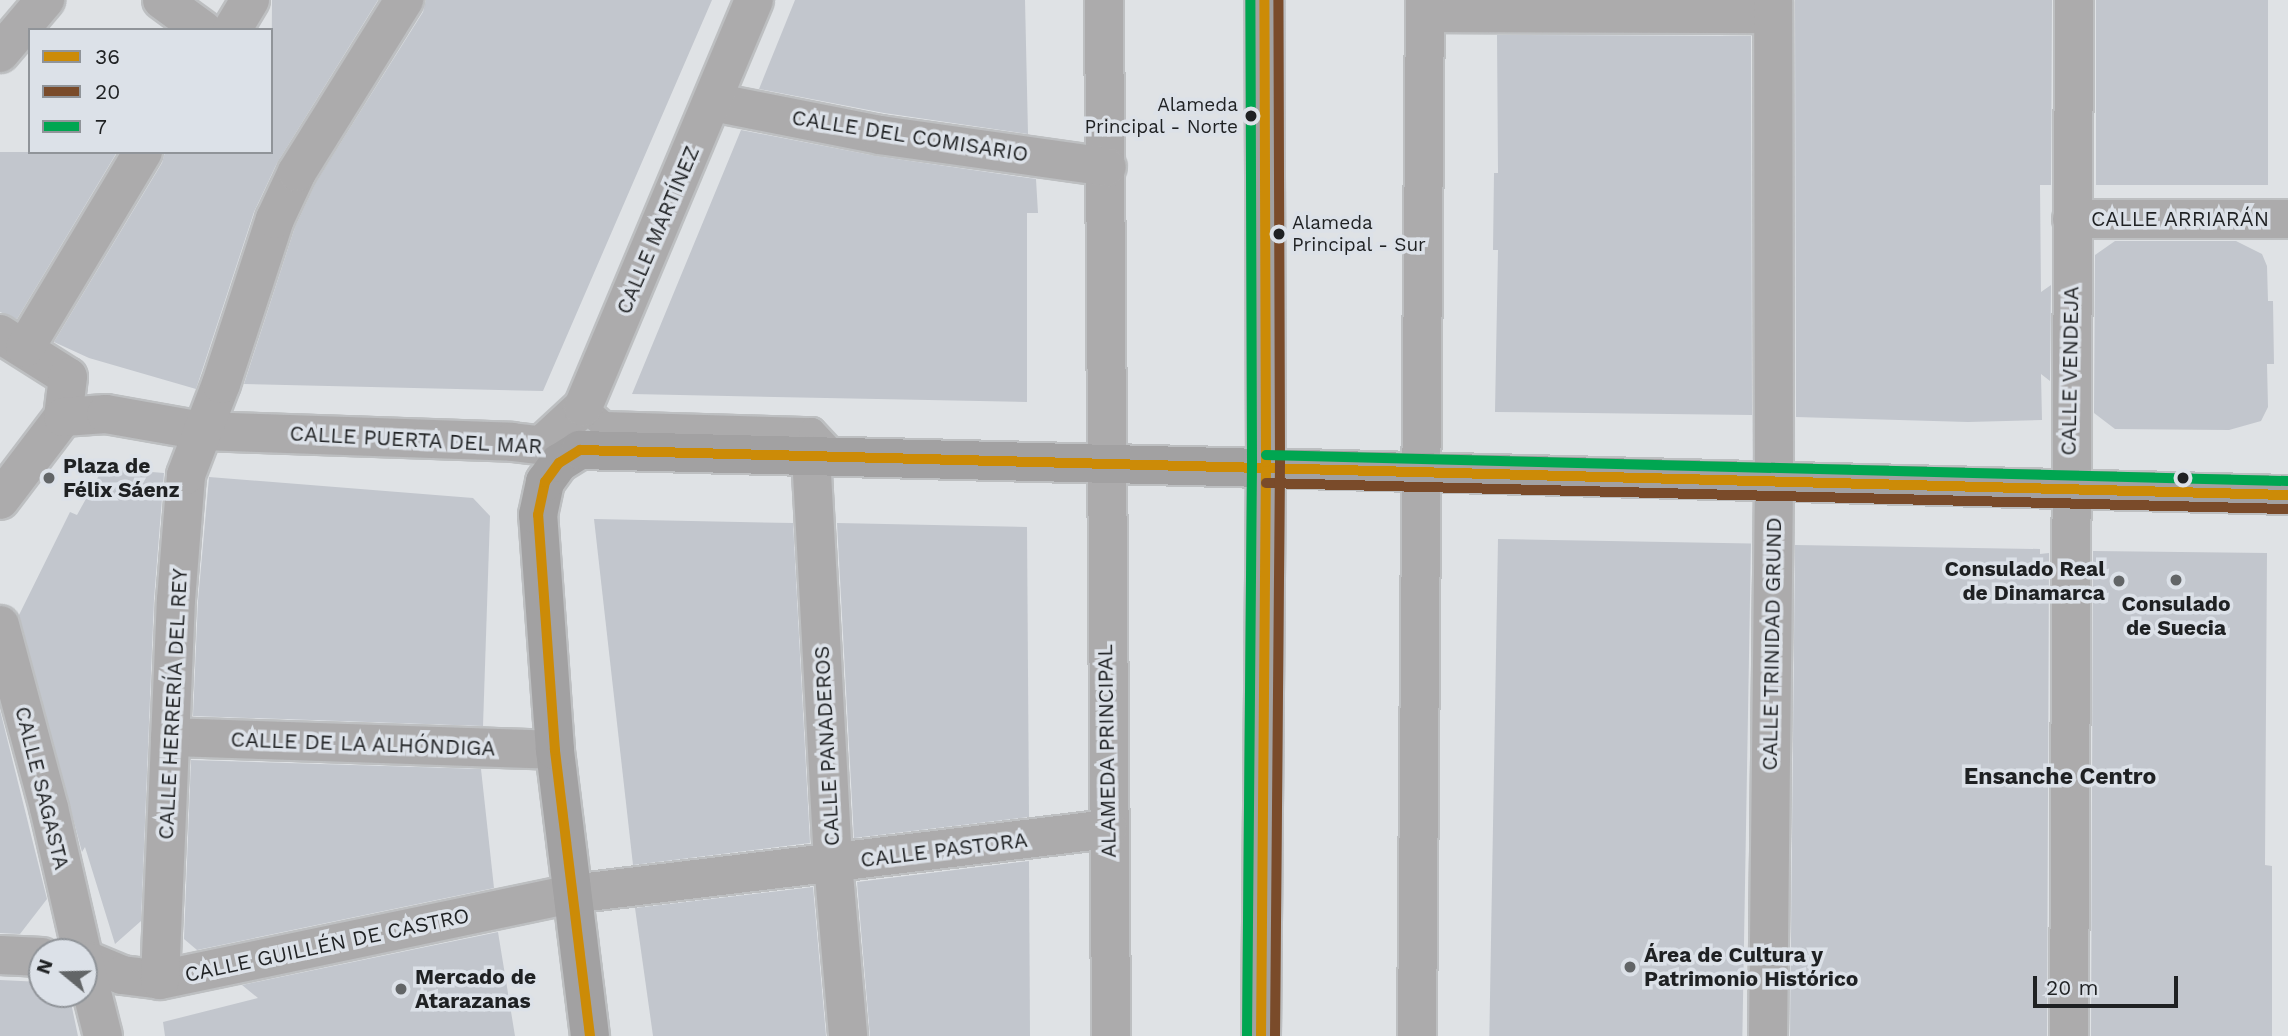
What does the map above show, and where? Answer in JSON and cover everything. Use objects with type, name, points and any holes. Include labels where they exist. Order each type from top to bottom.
[{"type":"street","points":[[0,52],[45,0]]},
{"type":"street","points":[[162,0],[200,28]]},
{"type":"street","points":[[233,28],[250,0]]},
{"type":"street","name":"CALLE HERRERÍA DEL REY","points":[[160,980],[170,737],[186,475],[275,219],[297,172],[404,0]]},
{"type":"street","name":"ALAMEDA PRINCIPAL","points":[[1104,0],[1107,167],[1105,465],[1111,1036]]},
{"type":"street","points":[[1261,1036],[1266,469],[1264,0]]},
{"type":"street","name":"CALLE VENDEJA","points":[[2069,1036],[2069,489],[2074,0]]},
{"type":"street","name":"CALLE MARTÍNEZ","points":[[542,445],[583,407],[713,103],[747,2]]},
{"type":"street","points":[[1417,1036],[1425,6],[1773,7]]},
{"type":"street","name":"CALLE TRINIDAD GRUND","points":[[1768,1036],[1774,481],[1773,7]]},
{"type":"street","name":"CALLE DEL COMISARIO","points":[[713,103],[880,135],[1107,167]]},
{"type":"street","points":[[0,500],[63,417],[68,377],[18,339],[142,154]]},
{"type":"street","name":"CALLE ARRIARÁN","points":[[2072,219],[2288,219]]},
{"type":"street","name":"CALLE PUERTA DEL MAR","points":[[63,417],[106,414],[202,430],[542,445],[579,450],[1105,465]]},
{"type":"street","points":[[579,450],[559,463],[545,482],[538,515],[555,750],[590,1036]]},
{"type":"street","name":"CALLE PANADEROS","points":[[823,455],[833,863],[848,1036]]},
{"type":"street","points":[[1105,465],[2288,495]]},
{"type":"street","name":"CALLE SAGASTA","points":[[0,625],[49,808],[79,938]]},
{"type":"street","name":"CALLE DE LA ALHÓNDIGA","points":[[170,737],[555,750]]},
{"type":"street","name":"CALLE PASTORA","points":[[572,894],[1108,830]]},
{"type":"street","name":"CALLE GUILLÉN DE CASTRO","points":[[98,966],[122,975],[160,980],[572,894]]},
{"type":"street","points":[[0,955],[28,956]]},
{"type":"street","points":[[96,1008],[103,1036]]},
{"type":"lane","points":[[583,407],[604,425],[812,431],[823,455]]},
{"type":"building","points":[[272,0],[378,0],[277,163],[254,212],[196,389],[89,358],[54,342],[162,163],[164,154],[273,154]]},
{"type":"building","points":[[426,0],[712,0],[543,391],[244,384],[295,227],[316,182],[423,12]]},
{"type":"building","points":[[795,0],[1025,0],[1028,134],[884,113],[759,89]]},
{"type":"building","points":[[1795,0],[2052,0],[2051,185],[2040,185],[2041,292],[2051,285],[2050,381],[2041,374],[2042,420],[1968,422],[1796,417]]},
{"type":"building","points":[[2096,0],[2268,0],[2268,185],[2096,185]]},
{"type":"building","points":[[1497,35],[1751,36],[1752,415],[1495,412],[1498,250],[1493,250],[1494,173],[1498,173]]},
{"type":"building","points":[[741,130],[876,156],[1036,179],[1038,213],[1027,213],[1027,402],[632,394]]},
{"type":"building","points":[[0,152],[116,154],[17,319],[0,312]]},
{"type":"building","points":[[2115,241],[2236,241],[2262,254],[2267,266],[2268,301],[2273,301],[2274,364],[2267,364],[2268,407],[2261,421],[2229,430],[2115,429],[2094,413],[2095,255]]},
{"type":"building","points":[[103,468],[164,473],[154,599],[141,921],[115,944],[85,847],[82,852],[19,615],[70,512],[77,515]]},
{"type":"building","points":[[209,477],[473,498],[490,516],[483,726],[193,716],[198,601]]},
{"type":"building","points":[[594,519],[793,523],[810,843],[633,865]]},
{"type":"building","points":[[837,523],[1027,527],[1029,817],[854,838]]},
{"type":"building","points":[[1498,539],[1751,543],[1742,1036],[1489,1036]]},
{"type":"building","points":[[1795,545],[2040,549],[2040,554],[2049,553],[2047,1036],[1790,1036]]},
{"type":"building","points":[[2093,551],[2267,553],[2265,865],[2272,866],[2272,1036],[2091,1036]]},
{"type":"building","points":[[0,710],[47,899],[20,934],[0,933]]},
{"type":"building","points":[[191,760],[481,769],[494,888],[197,950],[184,939]]},
{"type":"building","points":[[1029,861],[1030,1036],[870,1036],[857,882]]},
{"type":"building","points":[[813,887],[826,1036],[653,1036],[635,908]]},
{"type":"building","name":"Mercado de Atarazanas","points":[[498,932],[515,1036],[165,1036],[163,1022],[258,998],[242,985]]},
{"type":"building","points":[[0,980],[28,981],[28,1008],[72,1008],[78,1036],[0,1036]]},
{"type":"transit line","name":"7","points":[[1247,1036],[1252,462],[1250,0]]},
{"type":"transit line","name":"36","points":[[1261,1036],[1266,462],[1264,0]]},
{"type":"transit line","name":"20","points":[[1275,1036],[1280,462],[1278,0]]},
{"type":"transit line","name":"36","points":[[590,1036],[555,750],[538,515],[545,482],[559,463],[580,450],[2288,495]]},
{"type":"transit line","name":"7","points":[[1266,455],[2288,481]]},
{"type":"transit line","name":"20","points":[[1266,483],[2288,509]]},
{"type":"place","name":"Alameda Principal - Norte","points":[[1251,116]]},
{"type":"place","name":"Alameda Principal - Sur","points":[[1279,234]]},
{"type":"place","name":"Plaza de Félix Sáenz","points":[[49,478]]},
{"type":"place","name":"Consulado de Suecia","points":[[2176,580]]},
{"type":"place","name":"Consulado Real de Dinamarca","points":[[2119,581]]},
{"type":"place","name":"Área de Cultura y Patrimonio Histórico","points":[[1630,967]]},
{"type":"place","name":"Mercado de Atarazanas","points":[[401,989]]},
{"type":"district","name":"Ensanche Centro","points":[[2060,777]]}]
